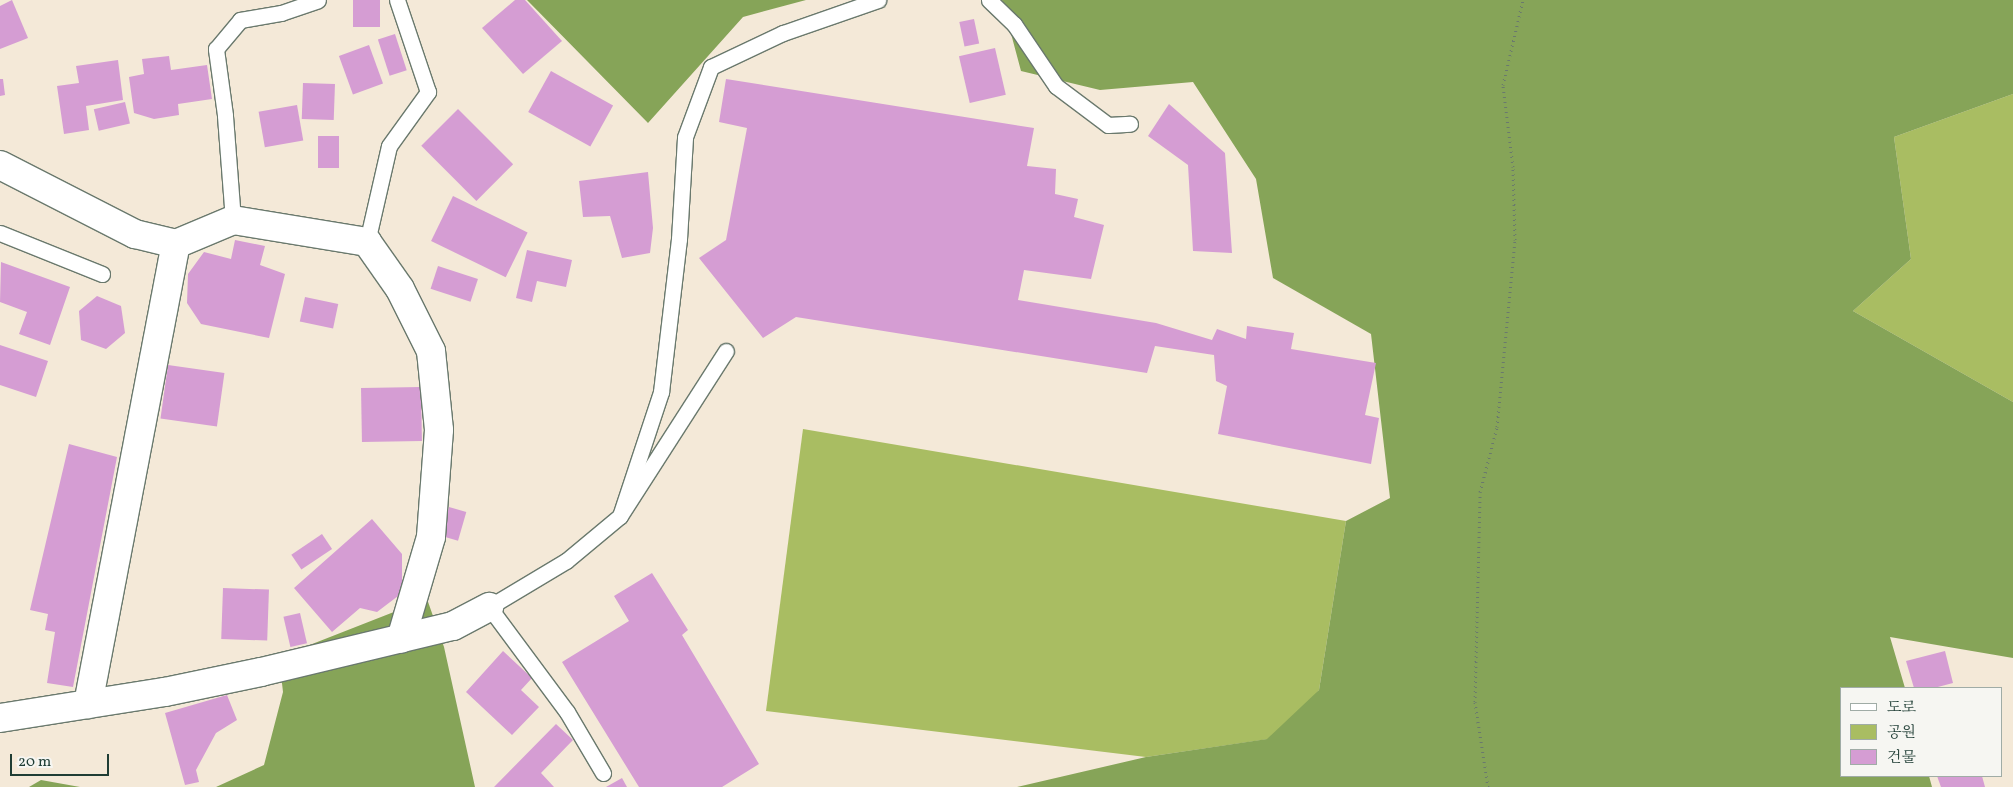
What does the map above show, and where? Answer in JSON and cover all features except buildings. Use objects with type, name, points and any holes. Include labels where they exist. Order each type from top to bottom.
[{"type":"street","points":[[0,165],[135,234],[176,244],[232,220],[367,242],[400,289],[431,351],[439,430],[431,537],[401,639]]},
{"type":"street","points":[[88,704],[176,244]]},
{"type":"street","points":[[0,718],[165,692],[401,639],[453,626],[489,607]]},
{"type":"lane","points":[[232,220],[225,115],[216,49],[240,20],[281,13],[318,0]]},
{"type":"lane","points":[[367,242],[389,146],[428,92],[397,0]]},
{"type":"lane","points":[[620,516],[661,392],[679,238],[685,136],[711,67],[783,33],[878,0]]},
{"type":"lane","points":[[989,0],[1014,24],[1056,86],[1108,125],[1130,124]]},
{"type":"lane","points":[[0,233],[102,274]]},
{"type":"lane","points":[[603,773],[567,712],[489,607],[566,561],[620,516],[726,350]]},
{"type":"path","points":[[1488,787],[1475,702],[1480,492],[1497,427],[1515,240],[1513,167],[1503,85],[1523,0]]},
{"type":"green space","points":[[527,0],[806,0],[743,17],[648,123]]},
{"type":"green space","points":[[1002,0],[2013,0],[2013,94],[1894,137],[1911,259],[1853,311],[2013,402],[2013,658],[1890,637],[1905,687],[1840,687],[1840,777],[1929,777],[1932,787],[1017,787],[1146,757],[1267,739],[1319,690],[1346,521],[1390,498],[1371,334],[1273,278],[1256,179],[1193,82],[1100,90],[1021,71]]},
{"type":"green space","points":[[2013,94],[2013,402],[1853,311],[1911,259],[1894,137]]},
{"type":"green space","points":[[803,429],[1346,521],[1319,690],[1282,737],[1146,757],[766,711]]},
{"type":"green space","points":[[427,599],[444,647],[475,787],[216,787],[264,765],[283,692],[279,657]]},
{"type":"green space","points":[[41,780],[80,787],[29,787]]}]
